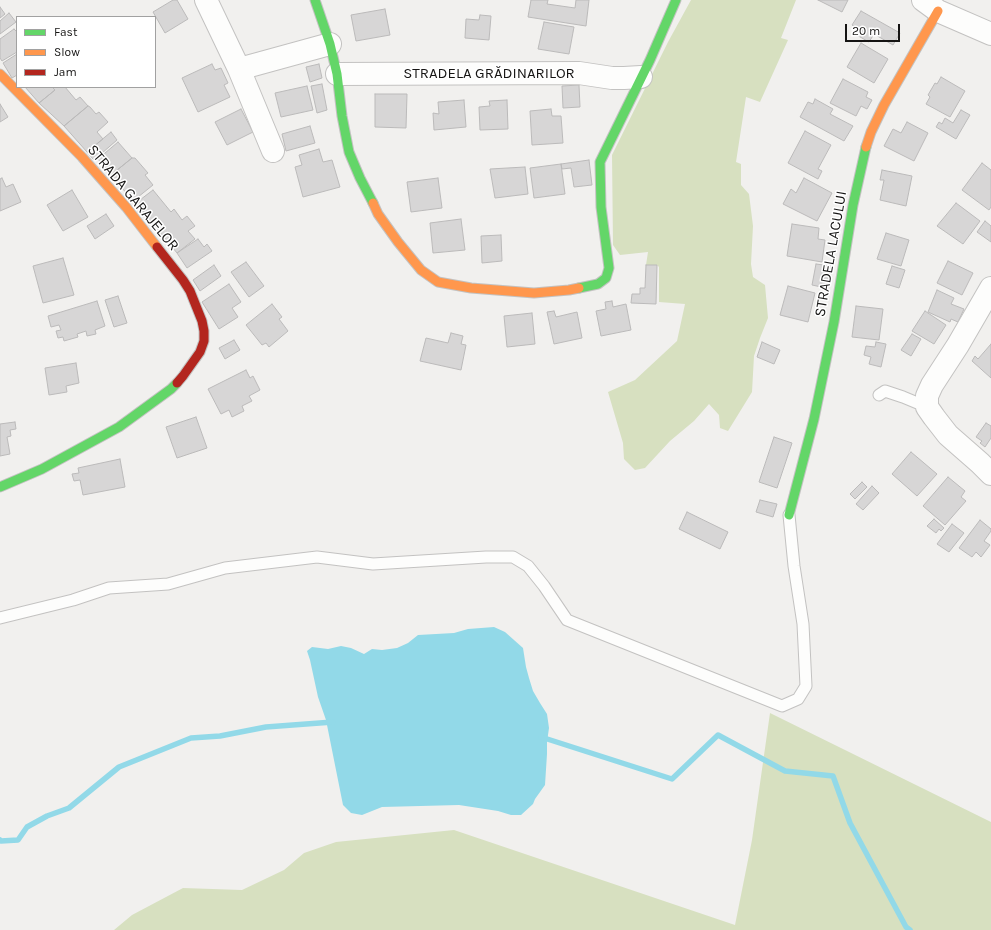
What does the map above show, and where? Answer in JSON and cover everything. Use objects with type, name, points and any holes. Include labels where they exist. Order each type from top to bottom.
[{"type":"street","points":[[206,0],[239,69],[273,152]]},
{"type":"street","points":[[315,0],[330,44],[337,74],[342,116],[349,152],[378,214],[398,242],[421,270],[438,282],[471,288],[534,293],[568,290],[598,284],[606,278],[609,268],[601,207],[600,162],[676,0]]},
{"type":"street","points":[[930,5],[991,34]]},
{"type":"street","name":"STRADELA LACULUI","points":[[788,516],[814,419],[834,322],[853,205],[864,153],[871,132],[930,5]]},
{"type":"street","points":[[239,69],[330,44]]},
{"type":"street","name":"STRADELA GRĂDINARILOR","points":[[337,74],[579,73],[612,78],[641,77]]},
{"type":"street","name":"STRADA GARAJELOR","points":[[0,74],[82,157],[126,207],[190,291],[202,320],[204,331],[204,341],[200,352],[183,376],[171,389],[119,427],[64,458],[0,487]]},
{"type":"street","points":[[991,288],[958,345],[932,384],[928,396],[927,407],[948,435],[991,474]]},
{"type":"lane","points":[[879,395],[885,391],[927,407]]},
{"type":"lane","points":[[0,618],[73,600],[109,588],[168,584],[225,568],[317,557],[373,564],[486,557],[513,557],[528,566],[544,586],[567,620],[782,706],[798,698],[806,686],[803,624],[788,516]]},
{"type":"green space","points":[[691,0],[796,0],[781,38],[788,40],[760,102],[746,97],[736,162],[741,164],[741,185],[749,194],[753,226],[751,264],[753,277],[765,285],[768,318],[754,356],[752,392],[728,431],[720,428],[719,415],[709,404],[694,421],[670,441],[645,468],[635,470],[624,459],[623,443],[608,392],[635,380],[677,341],[685,304],[659,302],[659,267],[657,265],[646,265],[648,252],[620,255],[613,245],[612,155],[668,42]]},
{"type":"green space","points":[[770,713],[991,822],[991,930],[114,930],[132,915],[183,888],[242,890],[284,870],[304,853],[336,842],[454,830],[735,925],[752,840]]},
{"type":"water","points":[[494,627],[505,632],[523,648],[526,667],[533,691],[547,714],[549,728],[545,785],[533,804],[521,815],[511,815],[498,811],[459,805],[382,807],[362,815],[351,813],[343,805],[326,720],[318,697],[307,651],[312,647],[328,649],[341,646],[351,648],[364,654],[372,649],[382,650],[397,648],[408,643],[418,635],[454,633],[468,629]]},
{"type":"building","points":[[173,0],[177,0],[188,19],[165,33],[153,12]]},
{"type":"building","points":[[531,0],[548,0],[547,4],[575,8],[576,0],[589,0],[586,26],[528,17]]},
{"type":"building","points":[[818,0],[848,0],[842,12]]},
{"type":"building","points":[[0,7],[5,14],[0,18]]},
{"type":"building","points":[[385,9],[390,35],[356,41],[351,15]]},
{"type":"building","points":[[861,11],[900,33],[893,45],[874,34],[869,42],[853,33],[856,28],[852,25]]},
{"type":"building","points":[[9,13],[16,22],[0,34],[0,21]]},
{"type":"building","points":[[480,15],[491,16],[489,40],[465,38],[466,19],[479,20]]},
{"type":"building","points":[[544,22],[574,27],[569,54],[538,49]]},
{"type":"building","points":[[14,29],[16,31],[16,53],[2,61],[0,58],[0,39]]},
{"type":"building","points":[[861,43],[888,59],[874,83],[847,67]]},
{"type":"building","points":[[16,55],[16,76],[12,78],[3,63]]},
{"type":"building","points":[[212,64],[215,70],[221,68],[228,83],[224,85],[230,97],[198,112],[182,78]]},
{"type":"building","points":[[319,64],[322,78],[310,82],[306,67]]},
{"type":"building","points":[[941,77],[965,91],[950,117],[926,104],[930,97],[928,95],[935,83],[937,84]]},
{"type":"building","points":[[843,79],[868,92],[866,97],[872,100],[867,109],[861,106],[856,116],[830,103]]},
{"type":"building","points":[[322,84],[327,110],[317,113],[311,86]]},
{"type":"building","points":[[579,85],[580,107],[563,108],[562,86]]},
{"type":"building","points":[[307,86],[313,110],[281,117],[275,93]]},
{"type":"building","points":[[26,88],[53,88],[55,90],[39,103]]},
{"type":"building","points":[[53,88],[66,88],[76,100],[80,97],[88,106],[64,126],[39,103],[55,90]]},
{"type":"building","points":[[375,94],[407,94],[406,128],[375,127]]},
{"type":"building","points":[[815,99],[833,109],[830,114],[853,126],[844,141],[800,117],[808,102],[813,104]]},
{"type":"building","points":[[464,100],[466,127],[434,130],[433,113],[439,114],[438,102]]},
{"type":"building","points":[[507,100],[508,129],[480,130],[479,107],[490,106],[489,101]]},
{"type":"building","points":[[0,104],[8,117],[0,122]]},
{"type":"building","points":[[88,106],[96,114],[99,112],[108,122],[97,132],[103,139],[87,152],[64,126]]},
{"type":"building","points":[[241,109],[253,132],[227,145],[215,122]]},
{"type":"building","points":[[551,109],[552,116],[561,116],[563,143],[532,145],[530,111]]},
{"type":"building","points":[[961,110],[970,115],[956,139],[936,127],[939,122],[942,124],[945,118],[953,123]]},
{"type":"building","points":[[907,122],[928,133],[914,161],[884,146],[893,129],[901,133]]},
{"type":"building","points":[[310,126],[315,143],[286,151],[282,134]]},
{"type":"building","points":[[805,131],[831,145],[818,169],[822,171],[818,179],[788,163]]},
{"type":"building","points":[[111,132],[117,140],[94,160],[87,152]]},
{"type":"building","points":[[118,142],[132,158],[111,175],[98,159]]},
{"type":"building","points":[[319,149],[323,162],[332,160],[340,187],[303,197],[295,167],[302,165],[299,155]]},
{"type":"building","points":[[132,158],[135,158],[148,173],[145,175],[153,185],[133,201],[111,175]]},
{"type":"building","points":[[589,160],[592,185],[574,187],[571,168],[562,169],[561,164]]},
{"type":"building","points":[[982,163],[991,170],[991,207],[989,210],[962,190]]},
{"type":"building","points":[[561,164],[565,194],[534,198],[530,168]]},
{"type":"building","points":[[525,167],[528,194],[495,198],[490,169]]},
{"type":"building","points":[[882,170],[912,176],[906,206],[880,200],[884,180],[880,180]]},
{"type":"building","points":[[2,178],[6,187],[13,184],[21,202],[0,211],[0,179]]},
{"type":"building","points":[[438,178],[442,208],[411,212],[407,182]]},
{"type":"building","points":[[804,178],[832,193],[817,221],[783,204],[791,189],[796,193]]},
{"type":"building","points":[[72,190],[88,217],[63,231],[47,205]]},
{"type":"building","points":[[153,190],[171,212],[174,209],[182,220],[187,216],[195,226],[188,231],[195,239],[177,253],[136,203]]},
{"type":"building","points":[[956,203],[980,221],[963,244],[937,226]]},
{"type":"building","points":[[106,214],[114,226],[95,239],[87,226]]},
{"type":"building","points":[[461,219],[465,250],[433,253],[430,223]]},
{"type":"building","points":[[985,221],[991,226],[991,242],[977,232]]},
{"type":"building","points":[[792,224],[819,228],[818,239],[825,240],[822,262],[787,256]]},
{"type":"building","points":[[886,233],[909,240],[901,266],[877,259]]},
{"type":"building","points":[[501,235],[502,261],[482,263],[481,236]]},
{"type":"building","points":[[198,239],[204,247],[207,244],[212,251],[187,268],[177,253]]},
{"type":"building","points":[[63,258],[74,295],[43,303],[33,266]]},
{"type":"building","points":[[948,261],[973,273],[962,295],[937,283]]},
{"type":"building","points":[[246,262],[264,286],[249,297],[231,272]]},
{"type":"building","points":[[816,264],[831,266],[826,288],[812,285]]},
{"type":"building","points":[[214,265],[221,276],[200,291],[193,280]]},
{"type":"building","points":[[646,265],[657,265],[656,304],[631,303],[632,294],[640,294],[640,288],[645,288]]},
{"type":"building","points":[[892,266],[905,270],[899,288],[886,284]]},
{"type":"building","points":[[229,284],[241,302],[232,308],[238,317],[219,329],[202,302]]},
{"type":"building","points":[[788,286],[815,293],[808,322],[780,315]]},
{"type":"building","points":[[937,290],[954,298],[951,304],[964,309],[958,322],[951,319],[950,322],[928,312]]},
{"type":"building","points":[[118,296],[127,323],[114,327],[105,300]]},
{"type":"building","points":[[97,301],[105,326],[95,330],[96,334],[87,336],[86,331],[77,334],[78,337],[64,341],[63,337],[58,338],[56,331],[61,330],[59,325],[51,327],[48,316]]},
{"type":"building","points":[[612,301],[613,307],[626,304],[631,330],[601,336],[596,311],[606,309],[605,302]]},
{"type":"building","points":[[272,304],[282,317],[279,319],[288,331],[269,347],[266,343],[262,345],[246,325]]},
{"type":"building","points":[[856,306],[883,309],[879,340],[852,337]]},
{"type":"building","points":[[554,311],[556,317],[577,312],[582,338],[554,344],[547,312]]},
{"type":"building","points":[[925,311],[946,325],[934,344],[912,331]]},
{"type":"building","points":[[532,313],[535,344],[507,347],[504,316]]},
{"type":"building","points":[[451,333],[463,336],[461,344],[466,345],[461,370],[420,361],[426,338],[448,343]]},
{"type":"building","points":[[912,334],[921,339],[911,356],[901,350]]},
{"type":"building","points":[[234,340],[240,350],[225,359],[219,348]]},
{"type":"building","points":[[762,342],[780,350],[774,364],[757,357]]},
{"type":"building","points":[[876,342],[886,344],[881,367],[869,364],[871,357],[864,355],[866,346],[875,347]]},
{"type":"building","points":[[991,344],[991,378],[972,361],[975,356],[978,359]]},
{"type":"building","points":[[76,363],[79,383],[66,386],[67,392],[49,395],[45,368]]},
{"type":"building","points":[[246,370],[250,378],[253,376],[260,390],[249,396],[252,401],[242,406],[244,411],[232,417],[229,410],[221,414],[208,389]]},
{"type":"building","points":[[196,417],[207,448],[177,458],[166,427]]},
{"type":"building","points":[[15,422],[16,429],[10,430],[11,436],[7,437],[10,454],[0,456],[0,424]]},
{"type":"building","points":[[986,423],[991,426],[991,438],[985,447],[980,443],[982,441],[976,437]]},
{"type":"building","points":[[774,437],[792,443],[777,488],[759,482]]},
{"type":"building","points":[[911,452],[937,474],[917,496],[892,474]]},
{"type":"building","points":[[120,459],[125,487],[83,495],[80,480],[74,481],[72,474],[79,473],[78,468]]},
{"type":"building","points":[[948,477],[965,491],[961,497],[966,501],[945,525],[923,506]]},
{"type":"building","points":[[862,482],[867,487],[855,499],[850,494]]},
{"type":"building","points":[[872,486],[879,493],[863,510],[856,504]]},
{"type":"building","points":[[760,500],[777,504],[773,517],[756,512]]},
{"type":"building","points":[[687,512],[728,532],[720,549],[679,529]]},
{"type":"building","points":[[934,519],[944,528],[941,531],[939,529],[936,533],[927,526]]},
{"type":"building","points":[[980,520],[991,529],[984,541],[990,545],[981,557],[976,552],[972,557],[959,548]]},
{"type":"building","points":[[952,524],[964,533],[949,552],[937,544]]},
{"type":"waterway","points":[[0,840],[18,840],[27,827],[47,816],[69,808],[119,767],[191,738],[220,736],[266,727],[333,722]]},
{"type":"waterway","points":[[541,737],[672,779],[718,735],[785,771],[833,776],[850,823],[906,927],[910,930]]},
{"type":"traffic: fast","points":[[315,0],[330,44],[337,74],[342,116],[349,152],[373,203]]},
{"type":"traffic: fast","points":[[579,288],[598,284],[606,278],[609,268],[601,207],[600,162],[650,60],[676,0]]},
{"type":"traffic: fast","points":[[789,515],[814,419],[834,322],[853,205],[866,147]]},
{"type":"traffic: fast","points":[[0,487],[42,469],[119,427],[177,383]]},
{"type":"traffic: slow","points":[[866,147],[871,132],[884,105],[938,11]]},
{"type":"traffic: slow","points":[[0,74],[82,157],[126,207],[157,247]]},
{"type":"traffic: slow","points":[[373,203],[378,214],[398,242],[421,270],[438,282],[471,288],[534,293],[579,288]]},
{"type":"traffic: jam","points":[[157,247],[190,291],[202,321],[204,331],[204,341],[200,352],[177,383]]}]
